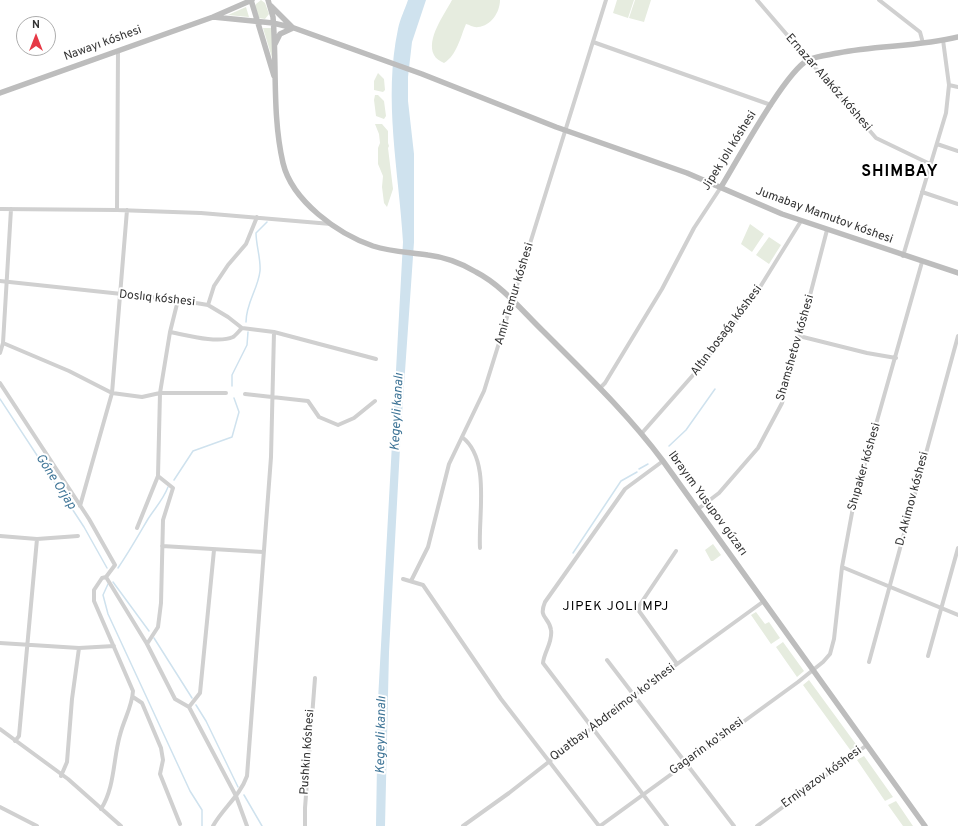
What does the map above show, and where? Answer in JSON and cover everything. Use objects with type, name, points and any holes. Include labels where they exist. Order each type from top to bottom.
[{"type":"main road","points":[[230,10],[242,0]]},
{"type":"main road","points":[[251,1],[275,82]]},
{"type":"main road","name":"Nawayı kóshesi","points":[[0,93],[213,17],[251,1]]},
{"type":"main road","points":[[268,1],[273,23],[275,46],[275,82]]},
{"type":"main road","points":[[268,1],[284,20],[294,28],[280,34],[275,46]]},
{"type":"main road","name":"Jumabay Mamutov kóshesi","points":[[213,17],[273,23],[294,28],[422,74],[566,131],[687,173],[801,221],[958,273]]},
{"type":"main road","points":[[808,60],[851,50],[923,43],[958,37]]},
{"type":"main road","name":"Jipek jolı kóshesi","points":[[721,187],[771,105],[797,69],[808,60]]},
{"type":"main road","name":"Ibrayım Yusupov gúzarı","points":[[275,82],[279,138],[283,165],[292,184],[303,199],[319,215],[331,224],[358,240],[396,252],[419,254],[446,259],[463,265],[488,279],[513,301],[600,388],[642,433],[663,461],[814,669],[925,826]]},
{"type":"street","name":"Amir Temur kóshesi","points":[[410,581],[428,547],[449,464],[484,391],[606,0]]},
{"type":"street","name":"Ernazar Alakóz kóshesi","points":[[757,0],[876,138],[930,164]]},
{"type":"street","points":[[879,0],[920,32],[923,43]]},
{"type":"street","points":[[903,256],[946,113],[949,84],[943,40]]},
{"type":"street","points":[[592,42],[771,105]]},
{"type":"street","points":[[117,210],[118,51]]},
{"type":"street","points":[[949,84],[958,87]]},
{"type":"street","points":[[936,144],[958,151]]},
{"type":"street","name":"Jipek jolı kóshesi","points":[[600,388],[605,383],[662,289],[694,228],[721,187]]},
{"type":"street","points":[[922,192],[958,204]]},
{"type":"street","points":[[0,209],[127,210],[257,217],[331,224]]},
{"type":"street","points":[[0,354],[3,342],[11,209]]},
{"type":"street","points":[[80,506],[112,393],[127,210]]},
{"type":"street","points":[[208,305],[214,286],[228,265],[246,244],[257,217]]},
{"type":"street","name":"Altın bosaǵa kóshesi","points":[[642,433],[694,374],[729,331],[757,292],[801,221]]},
{"type":"street","name":"Shamshetov kóshesi","points":[[698,509],[719,493],[758,448],[782,403],[799,336],[808,308],[827,230]]},
{"type":"street","name":"Shıpaker kóshesi","points":[[814,669],[830,654],[834,639],[842,567],[854,502],[922,262]]},
{"type":"street","name":"Doslıq kóshesi","points":[[0,281],[178,300],[208,305],[228,317],[242,328]]},
{"type":"street","points":[[137,528],[158,476],[160,393],[170,332],[178,300]]},
{"type":"street","points":[[170,332],[206,338],[224,339],[234,336],[242,328],[274,332],[376,359]]},
{"type":"street","points":[[213,826],[220,813],[242,788],[246,776],[271,457],[274,332]]},
{"type":"street","points":[[799,336],[867,353],[896,358]]},
{"type":"street","name":"D. Akimov kóshesi","points":[[869,662],[958,336]]},
{"type":"street","points":[[3,342],[69,371],[112,393],[142,396],[160,393],[226,393]]},
{"type":"street","points":[[0,383],[80,506],[115,565],[106,576],[102,578],[94,590],[94,600],[133,691],[133,697],[132,704],[120,734],[108,798],[101,809]]},
{"type":"street","points":[[246,394],[308,401],[319,417],[338,425],[354,418],[375,401]]},
{"type":"street","points":[[462,437],[470,443],[478,460],[482,488],[479,518],[480,548]]},
{"type":"street","points":[[663,461],[625,489],[546,602],[542,610],[543,616],[550,625],[551,631],[543,663],[667,826]]},
{"type":"street","points":[[147,644],[158,628],[161,603],[163,520],[173,488],[158,476]]},
{"type":"street","points":[[0,536],[37,539],[78,536]]},
{"type":"street","points":[[15,741],[19,736],[37,539]]},
{"type":"street","points":[[162,546],[263,552]]},
{"type":"street","points":[[928,656],[958,548]]},
{"type":"street","points":[[189,708],[200,693],[214,550]]},
{"type":"street","points":[[676,551],[638,606],[638,611],[677,664]]},
{"type":"street","points":[[842,567],[958,615]]},
{"type":"street","points":[[106,576],[147,644],[175,699],[189,708],[236,796],[247,826]]},
{"type":"street","points":[[403,579],[423,585],[501,699],[600,826]]},
{"type":"street","name":"Quatbay Abdreimov ko'shesi","points":[[463,826],[509,793],[633,696],[764,601]]},
{"type":"street","points":[[0,643],[79,648],[114,646]]},
{"type":"street","points":[[62,776],[67,762],[72,699],[79,648]]},
{"type":"street","points":[[607,660],[633,696],[734,826]]},
{"type":"street","name":"Gagarin ko'shesi","points":[[600,826],[814,669]]},
{"type":"street","name":"Pushkin kóshesi","points":[[305,826],[304,808],[315,678]]},
{"type":"street","points":[[133,697],[142,703],[161,748],[163,760],[160,774],[180,824]]},
{"type":"street","points":[[0,728],[15,741],[68,779],[121,826]]},
{"type":"street","name":"Erniyazov kóshesi","points":[[757,826],[867,745]]},
{"type":"street","points":[[0,807],[37,826]]},
{"type":"shaded area","points":[[261,0],[265,3],[269,14],[265,19],[259,18],[255,6]]},
{"type":"shaded area","points":[[452,0],[500,0],[500,5],[494,18],[487,24],[474,27],[466,24],[455,51],[444,63],[437,59],[434,55],[432,42],[437,27]]},
{"type":"shaded area","points":[[617,0],[634,0],[628,18],[613,13]]},
{"type":"shaded area","points":[[635,0],[651,0],[644,22],[629,18]]},
{"type":"shaded area","points":[[246,7],[249,17],[228,15]]},
{"type":"shaded area","points":[[263,28],[272,28],[273,61]]},
{"type":"shaded area","points":[[378,73],[384,79],[385,90],[383,92],[374,90],[374,81]]},
{"type":"shaded area","points":[[375,95],[378,95],[384,101],[386,116],[384,119],[376,116],[374,100]]},
{"type":"shaded area","points":[[375,124],[382,124],[388,131],[388,148],[393,189],[387,207],[384,203],[382,187],[383,176],[378,164],[378,148],[380,143],[379,134]]},
{"type":"shaded area","points":[[750,224],[764,234],[752,252],[741,244]]},
{"type":"shaded area","points":[[769,237],[781,245],[769,264],[756,255]]},
{"type":"shaded area","points":[[713,544],[721,555],[711,561],[705,550]]},
{"type":"shaded area","points":[[756,612],[765,624],[769,622],[780,638],[771,644],[751,615]]},
{"type":"shaded area","points":[[783,642],[804,671],[797,677],[776,647]]},
{"type":"shaded area","points":[[809,680],[858,747],[851,751],[803,685]]},
{"type":"shaded area","points":[[864,756],[893,797],[885,801],[857,760]]},
{"type":"shaded area","points":[[896,801],[913,826],[903,826],[888,805]]},
{"type":"water","name":"Kegeyli kanalı","points":[[408,0],[426,0],[412,42],[408,77],[408,101],[414,154],[414,242],[401,429],[389,652],[385,826],[376,826],[378,700],[403,242],[393,136],[392,82],[398,29]]},
{"type":"waterway","points":[[246,322],[248,309],[260,271],[256,233],[267,222]]},
{"type":"waterway","points":[[232,386],[232,375],[247,345],[248,332]]},
{"type":"waterway","points":[[669,446],[686,430],[715,389]]},
{"type":"waterway","points":[[174,480],[193,451],[232,437],[239,412],[234,398]]},
{"type":"waterway","name":"Góne Orjap","points":[[0,399],[84,527],[107,568]]},
{"type":"waterway","points":[[639,469],[648,464]]},
{"type":"waterway","points":[[573,553],[621,481],[637,472]]},
{"type":"waterway","points":[[118,568],[168,487]]},
{"type":"waterway","name":"Góne Orjap","points":[[113,582],[149,631]]},
{"type":"waterway","points":[[108,584],[103,595],[108,614],[190,791],[202,810],[202,826]]},
{"type":"waterway","name":"Góne Orjap","points":[[154,638],[192,698]]},
{"type":"waterway","name":"Góne Orjap","points":[[196,705],[206,721],[238,787]]},
{"type":"waterway","name":"Góne Orjap","points":[[244,795],[262,826]]},
{"type":"district","name":"SHIMBAY","points":[[900,173]]},
{"type":"district","name":"JIPEK JOLI MPJ","points":[[616,607]]}]
